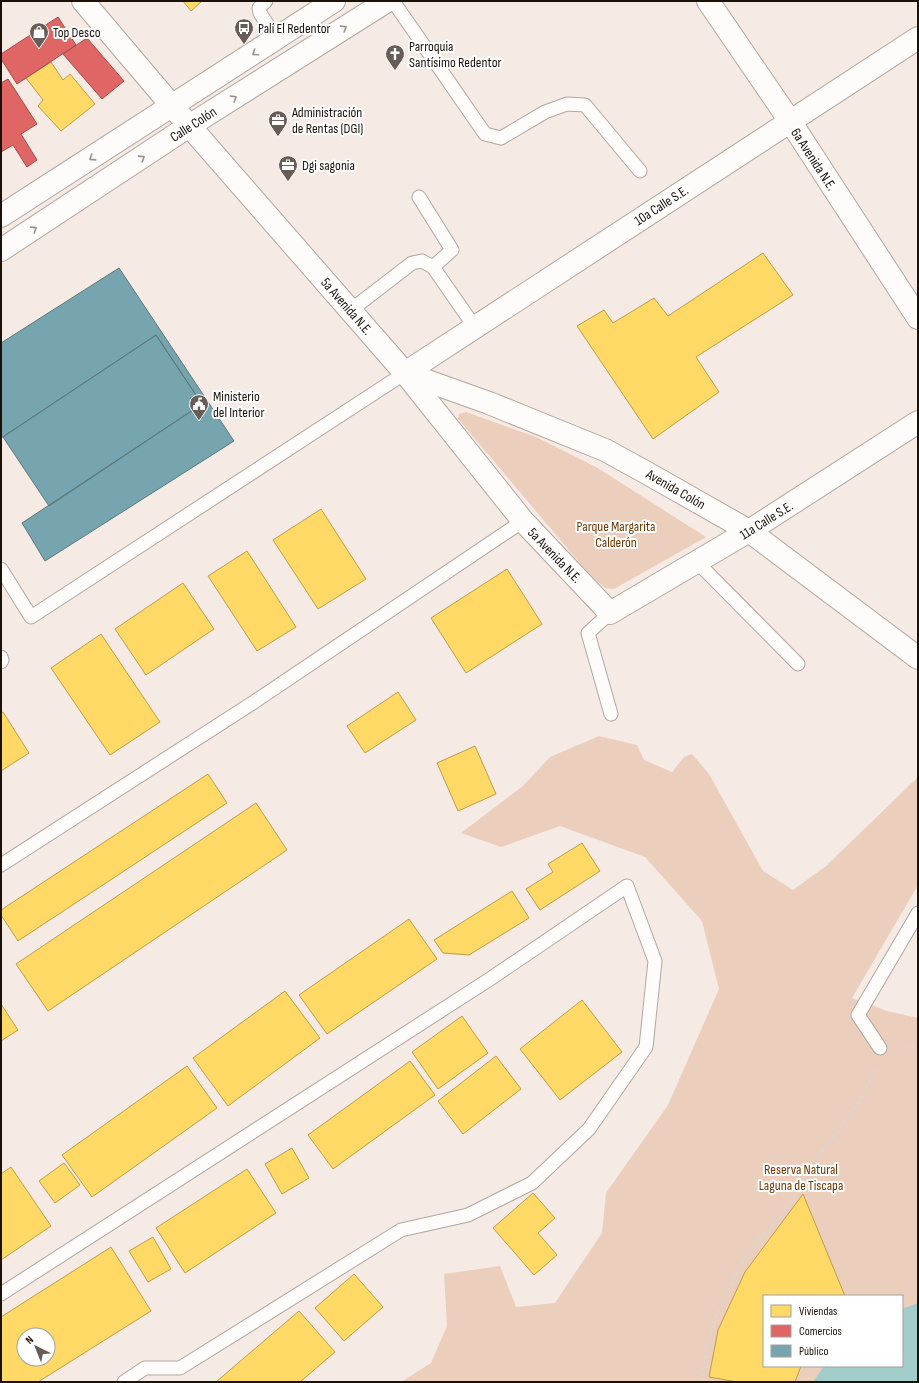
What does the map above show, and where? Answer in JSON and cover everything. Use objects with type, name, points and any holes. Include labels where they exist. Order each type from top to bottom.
[{"type":"street","name":"5a Avenida N.E.","points":[[83,1],[189,126],[405,373],[523,521],[610,613]]},
{"type":"street","name":"Calle Colón","points":[[1,216],[334,1]]},
{"type":"street","name":"Calle Colón","points":[[1,250],[189,126],[387,1]]},
{"type":"street","name":"6a Avenida N.E.","points":[[708,1],[790,121],[918,318]]},
{"type":"street","name":"10a Calle S.E.","points":[[405,373],[474,326],[918,38]]},
{"type":"street","name":"Avenida Colón","points":[[405,373],[489,403],[605,450],[749,532],[918,658]]},
{"type":"street","name":"11a Calle S.E.","points":[[610,613],[749,532],[918,422]]},
{"type":"lane","points":[[266,1],[259,8],[260,13],[276,38]]},
{"type":"lane","points":[[392,1],[485,134],[501,138],[545,112],[567,104],[585,105],[640,172]]},
{"type":"lane","points":[[418,198],[452,250],[433,267]]},
{"type":"lane","points":[[350,310],[412,263],[422,261],[433,267],[474,326]]},
{"type":"lane","points":[[1,569],[31,617],[405,373]]},
{"type":"lane","points":[[1,865],[254,702],[523,521]]},
{"type":"lane","points":[[697,562],[798,664]]},
{"type":"lane","points":[[610,613],[588,633],[611,714]]},
{"type":"lane","points":[[1,657],[1,662]]},
{"type":"lane","points":[[1,1294],[483,983],[627,886],[655,961],[646,1047],[589,1129],[532,1183],[468,1215],[401,1230],[180,1368],[145,1368],[124,1382]]},
{"type":"lane","points":[[880,1048],[858,1015],[918,913]]},
{"type":"path","points":[[702,1382],[707,1344],[715,1318],[740,1265],[757,1241],[783,1213],[812,1165],[858,1103],[876,1069],[880,1048]]},
{"type":"green space","name":"Parque Margarita Calderón","points":[[466,412],[536,437],[596,467],[706,537],[614,589],[605,588],[589,574],[458,419],[459,414]]},
{"type":"green space","name":"Reserva Natural Laguna de Tiscapa","points":[[599,736],[637,745],[644,760],[672,772],[684,757],[692,754],[709,774],[763,871],[793,890],[826,866],[918,777],[918,885],[852,998],[887,1011],[918,1018],[918,1382],[401,1382],[431,1363],[447,1326],[444,1274],[500,1266],[516,1307],[555,1303],[602,1233],[606,1193],[668,1105],[719,989],[702,921],[645,857],[560,826],[501,847],[461,833],[523,786],[550,757]]},
{"type":"water","points":[[918,1303],[918,1382],[813,1382],[823,1367],[903,1367],[903,1309]]},
{"type":"building: Viviendas","points":[[183,1],[202,1],[191,11]]},
{"type":"building: Viviendas","points":[[51,62],[63,80],[70,74],[95,104],[61,131],[38,106],[43,100],[26,78]]},
{"type":"building: Viviendas","points":[[763,253],[793,295],[696,357],[719,392],[653,439],[577,326],[604,310],[613,323],[654,298],[668,316]]},
{"type":"building: Viviendas","points":[[321,509],[366,579],[318,609],[273,540]]},
{"type":"building: Viviendas","points":[[247,551],[296,627],[257,651],[208,576]]},
{"type":"building: Viviendas","points":[[507,569],[542,624],[466,673],[431,618]]},
{"type":"building: Viviendas","points":[[183,583],[214,629],[146,675],[115,629]]},
{"type":"building: Viviendas","points":[[101,634],[160,722],[110,755],[51,668]]},
{"type":"building: Viviendas","points":[[398,692],[416,720],[365,753],[347,726]]},
{"type":"building: Viviendas","points":[[3,712],[29,753],[1,771],[1,713]]},
{"type":"building: Viviendas","points":[[475,746],[496,794],[458,811],[437,763]]},
{"type":"building: Viviendas","points":[[208,774],[227,803],[18,941],[1,915],[1,910]]},
{"type":"building: Viviendas","points":[[256,803],[287,850],[48,1011],[16,964]]},
{"type":"building: Viviendas","points":[[582,843],[600,871],[540,910],[526,889],[553,872],[548,864]]},
{"type":"building: Viviendas","points":[[512,891],[529,918],[469,955],[443,953],[434,940]]},
{"type":"building: Viviendas","points":[[409,919],[437,959],[327,1034],[299,995]]},
{"type":"building: Viviendas","points":[[285,991],[320,1038],[228,1106],[193,1058]]},
{"type":"building: Viviendas","points":[[582,1000],[622,1052],[560,1100],[520,1049]]},
{"type":"building: Viviendas","points":[[1,1004],[18,1030],[1,1041]]},
{"type":"building: Viviendas","points":[[462,1016],[488,1053],[438,1089],[412,1052]]},
{"type":"building: Viviendas","points":[[496,1056],[521,1089],[463,1134],[438,1101]]},
{"type":"building: Viviendas","points":[[410,1061],[435,1095],[333,1169],[308,1135]]},
{"type":"building: Viviendas","points":[[187,1066],[217,1108],[92,1197],[62,1155]]},
{"type":"building: Viviendas","points":[[292,1148],[309,1178],[282,1194],[265,1164]]},
{"type":"building: Viviendas","points":[[64,1163],[80,1185],[55,1203],[39,1181]]},
{"type":"building: Viviendas","points":[[11,1167],[51,1226],[1,1260],[1,1174]]},
{"type":"building: Viviendas","points":[[247,1169],[276,1213],[185,1273],[156,1228]]},
{"type":"building: Viviendas","points":[[533,1193],[555,1218],[538,1233],[557,1255],[534,1275],[493,1228]]},
{"type":"building: Viviendas","points":[[803,1194],[845,1295],[763,1295],[763,1367],[801,1367],[795,1382],[738,1382],[709,1377],[718,1330],[745,1272]]},
{"type":"building: Viviendas","points":[[153,1237],[171,1269],[148,1282],[129,1251]]},
{"type":"building: Viviendas","points":[[111,1247],[151,1311],[38,1382],[1,1382],[1,1317]]},
{"type":"building: Viviendas","points":[[354,1274],[383,1307],[344,1341],[315,1308]]},
{"type":"building: Viviendas","points":[[299,1311],[335,1352],[300,1382],[216,1382]]},
{"type":"building: Comercios","name":"Top Desco","points":[[58,17],[76,45],[17,84],[1,59],[1,54]]},
{"type":"building: Comercios","points":[[87,38],[124,81],[102,99],[63,54]]},
{"type":"building: Comercios","points":[[8,79],[37,124],[21,134],[37,160],[27,167],[13,145],[1,152],[1,83]]},
{"type":"building: Público","name":"Ministerio del Interior","points":[[119,268],[234,441],[45,561],[22,523],[202,404],[156,335],[1,438],[1,343]]},
{"type":"building: Público","name":"Ministerio del Interior","points":[[156,335],[202,404],[49,506],[3,437]]},
{"type":"place","name":"Palí El Redentor","points":[[244,45]]},
{"type":"place","name":"Top Desco","points":[[39,49]]},
{"type":"place","name":"Parroquia Santísimo Redentor","points":[[395,71]]},
{"type":"place","name":"Administración de Rentas (DGI)","points":[[278,137]]},
{"type":"place","name":"Dgi sagonia","points":[[288,182]]},
{"type":"place","name":"Ministerio del Interior","points":[[199,421]]}]
